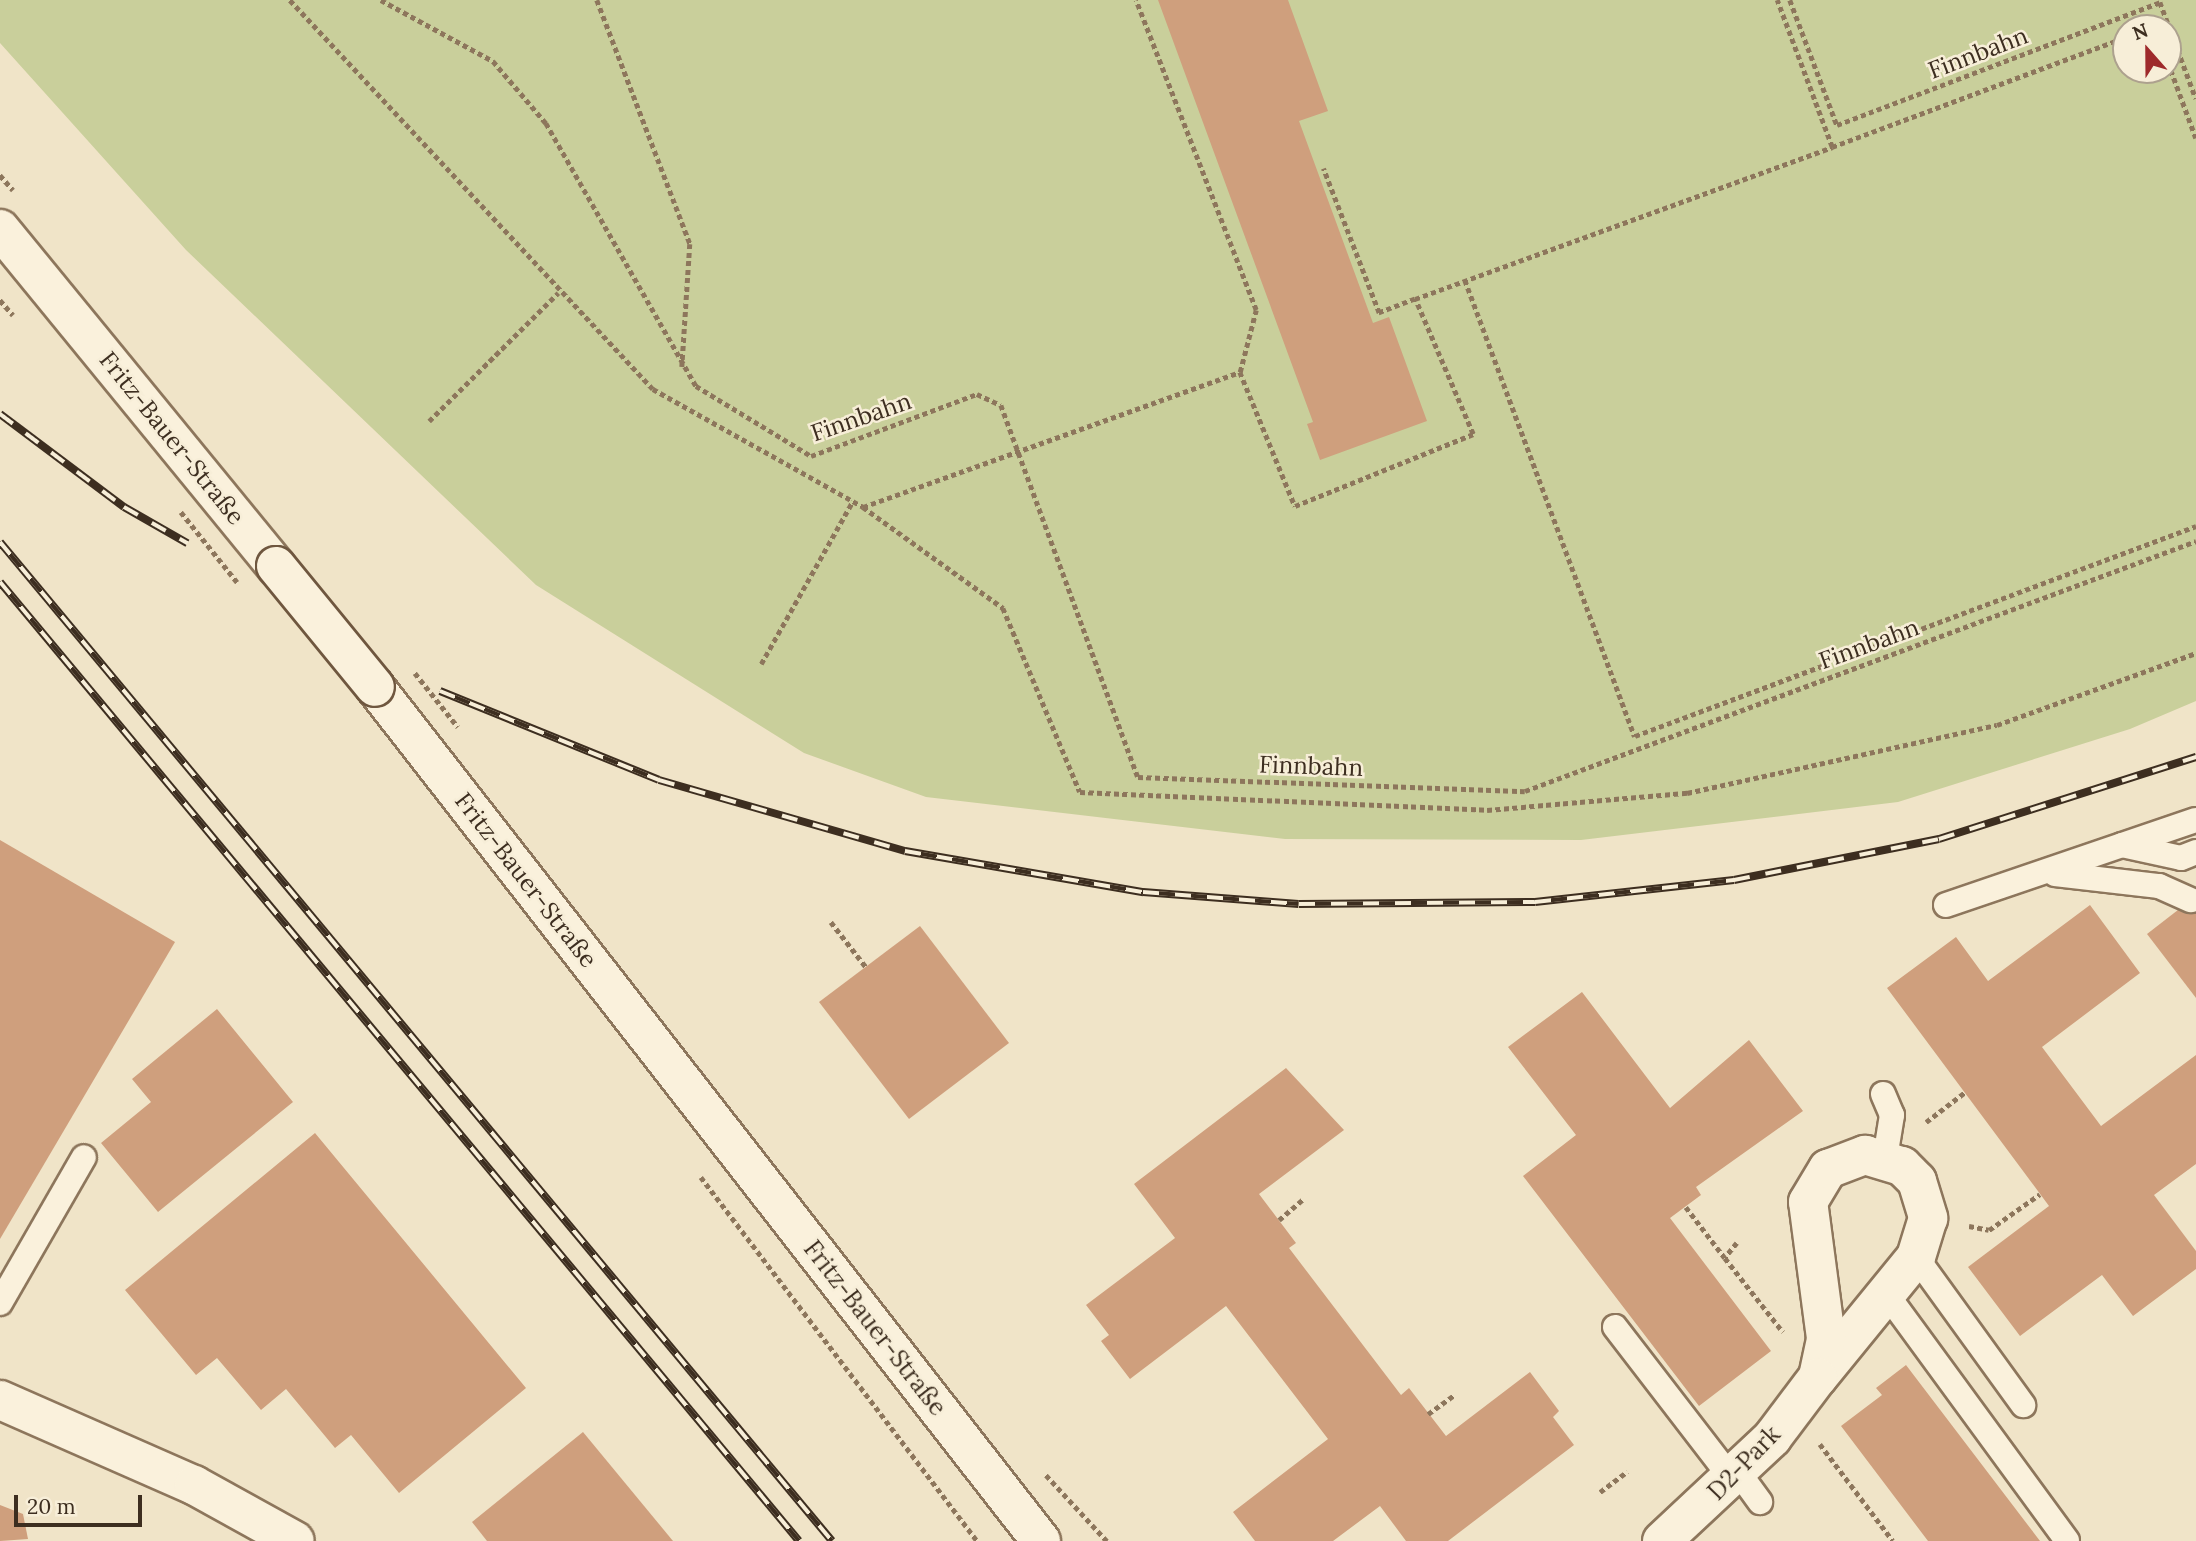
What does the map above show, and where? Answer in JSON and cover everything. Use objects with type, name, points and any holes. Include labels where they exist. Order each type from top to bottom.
[{"type":"main road","name":"Fritz-Bauer-Straße","points":[[0,229],[375,687],[1041,1541]]},
{"type":"main road","points":[[1818,1377],[1826,1338],[1808,1202],[1828,1169],[1865,1155],[1885,1158],[1917,1181],[1928,1218]]},
{"type":"main road","name":"D2-Park","points":[[1665,1530],[1744,1485],[1818,1377],[1888,1296],[1916,1257],[1928,1218]]},
{"type":"main road","points":[[0,1400],[194,1485],[295,1541]]},
{"type":"lane","points":[[1946,905],[2196,820]]},
{"type":"lane","points":[[2122,845],[2181,858],[2196,852]]},
{"type":"lane","points":[[2034,875],[2078,874],[2159,886],[2191,900]]},
{"type":"lane","points":[[1883,1094],[1892,1115],[1885,1158]]},
{"type":"lane","points":[[0,1303],[85,1157]]},
{"type":"lane","points":[[1916,1257],[2023,1405]]},
{"type":"lane","points":[[1888,1296],[2067,1541]]},
{"type":"lane","points":[[1615,1327],[1744,1485]]},
{"type":"path","points":[[290,0],[558,293],[653,389],[853,501],[1003,608],[1080,792],[1487,810],[1687,793],[1997,725],[2196,653]]},
{"type":"path","name":"Finnbahn","points":[[381,0],[493,61],[546,123],[682,368],[696,386],[811,456],[977,394],[1001,405],[1138,777],[1525,791],[2196,541]]},
{"type":"path","points":[[597,0],[690,244],[682,368]]},
{"type":"path","points":[[1136,0],[1256,310],[1240,372],[1295,506],[1473,434],[1415,299]]},
{"type":"path","points":[[1776,0],[1832,147]]},
{"type":"path","name":"Finnbahn","points":[[1790,0],[1837,125],[2160,2],[2196,99]]},
{"type":"path","points":[[1323,168],[1380,313],[2112,42]]},
{"type":"path","points":[[2176,84],[2196,138]]},
{"type":"path","points":[[1465,280],[1634,736],[2196,526]]},
{"type":"path","points":[[429,421],[558,293]]},
{"type":"path","points":[[863,508],[1240,372]]},
{"type":"path","points":[[761,664],[853,501]]},
{"type":"path","points":[[181,512],[245,593]]},
{"type":"path","points":[[831,922],[866,967]]},
{"type":"path","points":[[698,1173],[977,1541]]},
{"type":"path","points":[[1928,1218],[1989,1230],[2040,1194]]},
{"type":"path","points":[[1279,1220],[1304,1198]]},
{"type":"path","points":[[1686,1207],[1818,1377]]},
{"type":"path","points":[[1726,1258],[1737,1243]]},
{"type":"path","points":[[1428,1413],[1453,1396]]},
{"type":"path","points":[[1794,1409],[1893,1541]]},
{"type":"path","points":[[1600,1492],[1627,1472]]},
{"type":"green space","points":[[0,0],[2196,0],[2196,701],[2130,729],[1898,802],[1581,840],[1285,839],[926,797],[804,753],[536,585],[186,250],[0,43]]},
{"type":"building","points":[[1158,0],[1288,0],[1328,111],[1299,121],[1373,323],[1389,317],[1427,421],[1320,460],[1307,424],[1313,422]]},
{"type":"building","points":[[0,840],[175,942],[0,1239]]},
{"type":"building","points":[[2196,896],[2196,998],[2147,934]]},
{"type":"building","points":[[2090,905],[2140,973],[2042,1047],[2101,1126],[2196,1055],[2196,1164],[2154,1195],[2196,1251],[2196,1269],[2133,1316],[2102,1275],[2020,1336],[1968,1267],[2049,1206],[1887,988],[1956,937],[1988,981]]},
{"type":"building","points":[[920,926],[1009,1043],[909,1119],[819,1002]]},
{"type":"building","points":[[1582,992],[1670,1108],[1749,1040],[1803,1111],[1696,1187],[1701,1195],[1670,1218],[1771,1351],[1699,1406],[1523,1176],[1576,1135],[1508,1047]]},
{"type":"building","points":[[217,1009],[293,1102],[158,1212],[101,1143],[151,1102],[132,1079]]},
{"type":"building","points":[[1286,1068],[1344,1130],[1259,1194],[1296,1243],[1289,1248],[1401,1395],[1409,1388],[1446,1436],[1530,1372],[1559,1411],[1553,1417],[1574,1445],[1448,1541],[1406,1541],[1380,1506],[1333,1541],[1255,1541],[1233,1512],[1328,1439],[1226,1306],[1130,1379],[1101,1341],[1109,1335],[1086,1305],[1175,1238],[1134,1184]]},
{"type":"building","points":[[315,1133],[526,1388],[399,1493],[351,1435],[335,1448],[286,1389],[261,1410],[217,1358],[196,1375],[125,1290]]},
{"type":"building","points":[[1906,1365],[2040,1541],[1928,1541],[1841,1426],[1882,1395],[1876,1388]]},
{"type":"building","points":[[583,1432],[673,1541],[487,1541],[472,1522]]},
{"type":"building","points":[[0,1505],[23,1514],[28,1539],[0,1541]]},
{"type":"railway","points":[[0,414],[124,507],[187,543]]},
{"type":"railway","points":[[0,542],[832,1541]]},
{"type":"railway","points":[[0,582],[799,1541]]},
{"type":"railway","points":[[440,691],[659,780],[905,851],[1143,892],[1299,904],[1535,902],[1734,880],[1939,839],[2196,757]]}]
